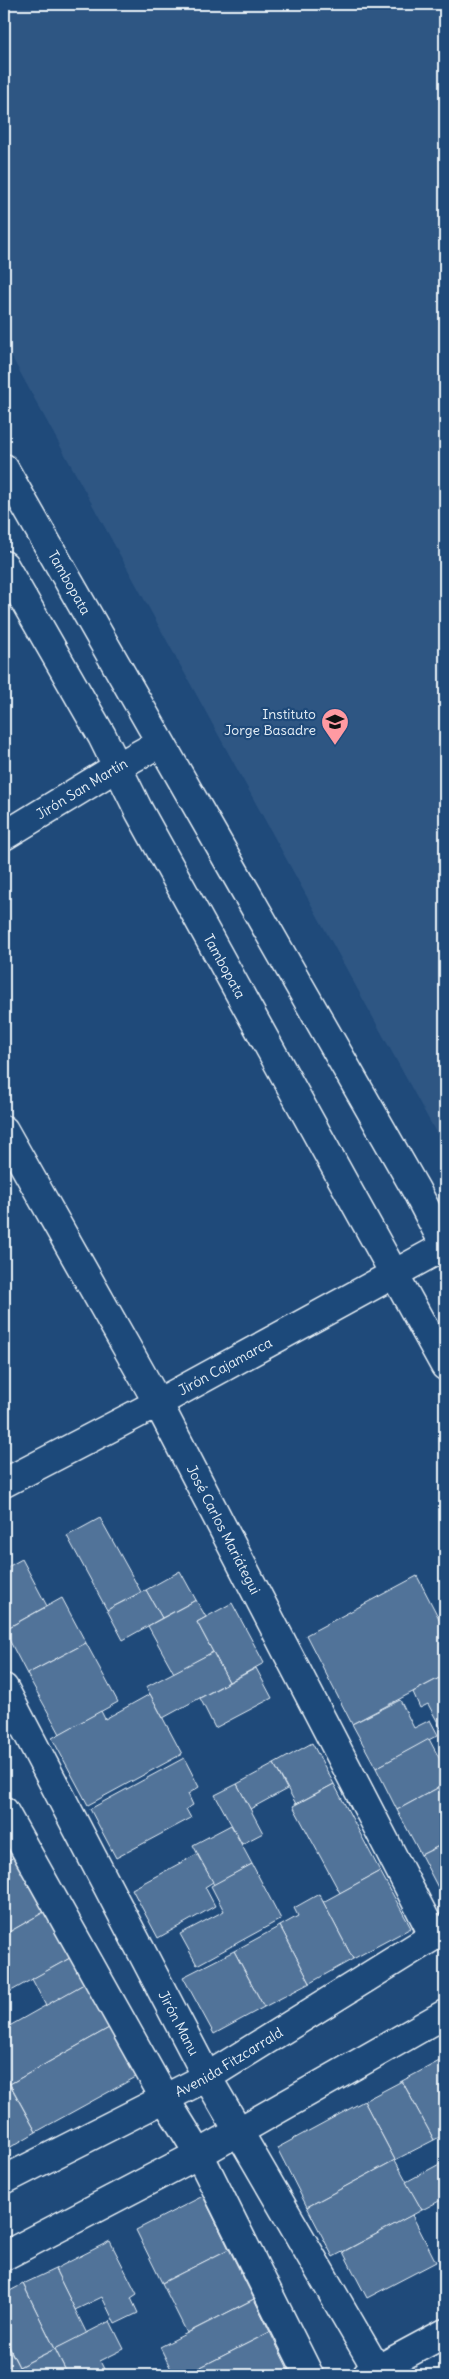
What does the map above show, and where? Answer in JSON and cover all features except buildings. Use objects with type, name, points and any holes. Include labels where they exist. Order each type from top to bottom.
[{"type":"street","name":"Tambopata","points":[[4,468],[406,1172],[445,1246]]},
{"type":"street","name":"Tambopata","points":[[4,565],[117,767],[153,837],[445,1366]]},
{"type":"street","name":"Jirón San Martín","points":[[4,836],[160,743]]},
{"type":"street","name":"José Carlos Mariátegui","points":[[4,1130],[158,1402],[440,1933]]},
{"type":"street","name":"Jirón Cajamarca","points":[[4,1484],[445,1246]]},
{"type":"street","name":"Jirón Manu","points":[[4,1688],[207,2077],[240,2131],[374,2373]]},
{"type":"street","points":[[4,1811],[165,2099],[199,2154],[309,2375]]},
{"type":"street","name":"Avenida Fitzcarrald","points":[[4,2180],[207,2077],[440,1933]]},
{"type":"street","points":[[4,2256],[199,2154],[445,2014]]},
{"type":"street","points":[[374,2373],[445,2333]]},
{"type":"shaded area","name":"Instituto Jorge Basadre","points":[[4,4],[445,4],[445,1149],[4,343]]},
{"type":"place","name":"Instituto Jorge Basadre","points":[[335,746]]}]
